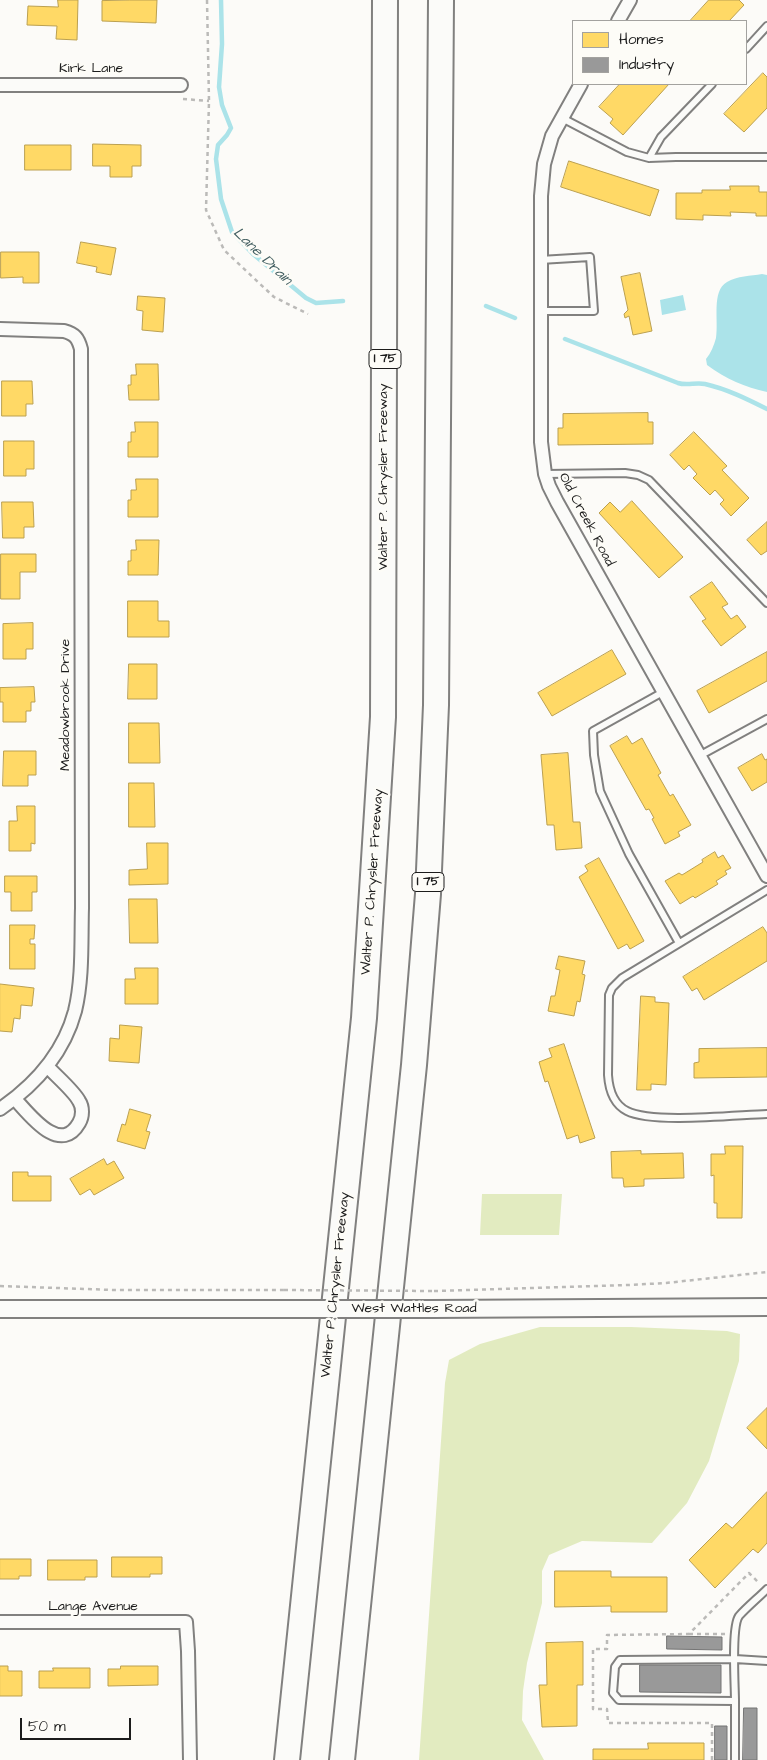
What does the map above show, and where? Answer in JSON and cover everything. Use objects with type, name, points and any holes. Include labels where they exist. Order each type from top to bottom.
[{"type":"highway","name":"Walter P. Chrysler Freeway","points":[[287,1760],[364,1018],[383,717],[385,0]]},
{"type":"highway","name":"I 75","points":[[342,1760],[414,1065],[428,894],[436,705],[441,0]]},
{"type":"street","points":[[619,20],[630,0]]},
{"type":"street","name":"Kirk Lane","points":[[0,85],[181,84]]},
{"type":"street","name":"Old Creek Road","points":[[580,85],[552,136],[544,164],[541,196],[541,442],[546,474],[549,486],[557,502],[767,876]]},
{"type":"street","name":"Meadowbrook Drive","points":[[0,329],[64,331],[73,333],[77,336],[81,349],[81,956],[78,996],[71,1023],[60,1046],[47,1066],[33,1083],[0,1109]]},
{"type":"street","points":[[15,1099],[45,1130],[52,1134],[60,1135],[74,1129],[82,1115],[79,1100],[47,1066]]},
{"type":"street","name":"West Wattles Road","points":[[0,1309],[767,1307]]},
{"type":"street","name":"Lange Avenue","points":[[0,1622],[186,1622],[190,1760]]},
{"type":"lane","points":[[747,47],[767,26]]},
{"type":"lane","points":[[649,158],[660,137],[711,85]]},
{"type":"lane","points":[[562,118],[627,152],[649,158],[767,157]]},
{"type":"lane","points":[[540,260],[590,258],[594,311],[540,311]]},
{"type":"lane","points":[[546,474],[625,473],[638,475],[649,480],[767,603]]},
{"type":"lane","points":[[663,692],[592,731],[600,791],[629,854],[680,943]]},
{"type":"lane","points":[[699,756],[767,719]]},
{"type":"lane","points":[[767,890],[622,978],[612,988],[609,1006],[608,1075],[612,1095],[618,1104],[627,1111],[649,1116],[675,1118],[767,1114]]},
{"type":"lane","points":[[735,1760],[736,1624],[739,1617],[767,1589]]},
{"type":"lane","points":[[735,1701],[619,1700],[613,1694],[615,1666],[620,1660],[735,1659],[767,1661]]},
{"type":"path","points":[[207,0],[209,100],[206,210],[224,250],[274,297],[308,314]]},
{"type":"path","points":[[0,1286],[114,1290],[434,1291],[666,1283],[767,1272]]},
{"type":"path","points":[[689,1634],[735,1634]]},
{"type":"green space","points":[[482,1194],[562,1194],[559,1235],[480,1235]]},
{"type":"green space","points":[[540,1327],[631,1327],[727,1331],[740,1334],[739,1361],[709,1461],[687,1503],[652,1543],[582,1541],[549,1555],[542,1571],[542,1603],[527,1663],[523,1691],[522,1720],[544,1760],[419,1760],[445,1383],[449,1360],[480,1344]]},
{"type":"water","points":[[767,275],[767,392],[743,385],[714,370],[707,365],[706,359],[716,338],[717,299],[722,286],[735,278]]},
{"type":"water","points":[[683,295],[686,310],[662,315],[660,300]]},
{"type":"building: Homes","points":[[58,0],[78,0],[77,40],[56,39],[57,26],[27,25],[28,6],[58,7]]},
{"type":"building: Homes","points":[[157,0],[156,23],[102,21],[102,1]]},
{"type":"building: Homes","points":[[709,0],[739,0],[744,5],[730,20],[691,20]]},
{"type":"building: Homes","points":[[763,73],[767,77],[767,108],[744,132],[724,114]]},
{"type":"building: Homes","points":[[619,85],[668,85],[623,135],[610,123],[613,119],[599,107]]},
{"type":"building: Homes","points":[[93,144],[141,145],[141,166],[132,166],[132,177],[110,177],[110,166],[93,166]]},
{"type":"building: Homes","points":[[25,145],[71,145],[71,170],[25,170]]},
{"type":"building: Homes","points":[[569,161],[659,190],[650,216],[561,187]]},
{"type":"building: Homes","points":[[730,186],[759,186],[759,192],[767,192],[767,216],[756,216],[756,213],[730,212],[731,216],[703,215],[703,220],[676,219],[676,193],[702,193],[702,190],[730,190]]},
{"type":"building: Homes","points":[[81,242],[116,248],[111,275],[96,272],[97,267],[77,263]]},
{"type":"building: Homes","points":[[1,252],[39,252],[39,283],[23,283],[23,277],[1,278]]},
{"type":"building: Homes","points":[[640,273],[652,331],[633,335],[629,316],[625,318],[624,314],[628,310],[621,277]]},
{"type":"building: Homes","points":[[138,296],[165,298],[163,332],[142,330],[143,311],[137,310]]},
{"type":"building: Homes","points":[[136,364],[158,364],[159,400],[129,400],[128,385],[131,385],[131,375],[136,375]]},
{"type":"building: Homes","points":[[2,381],[32,381],[33,404],[26,404],[26,416],[2,416]]},
{"type":"building: Homes","points":[[648,413],[648,422],[653,422],[653,444],[558,445],[558,428],[563,428],[563,414]]},
{"type":"building: Homes","points":[[135,422],[158,422],[158,457],[128,457],[128,442],[131,442],[131,432],[135,432]]},
{"type":"building: Homes","points":[[694,432],[727,466],[722,470],[749,498],[731,516],[720,504],[724,500],[715,490],[710,495],[693,478],[697,474],[689,465],[684,470],[670,455]]},
{"type":"building: Homes","points":[[4,441],[34,441],[34,469],[26,469],[26,476],[4,476]]},
{"type":"building: Homes","points":[[136,479],[158,479],[158,517],[128,517],[128,500],[131,500],[131,490],[136,490]]},
{"type":"building: Homes","points":[[632,501],[683,557],[659,578],[599,513],[610,502],[620,512]]},
{"type":"building: Homes","points":[[2,502],[33,502],[34,527],[24,527],[24,538],[3,538]]},
{"type":"building: Homes","points":[[767,522],[767,551],[761,555],[747,540]]},
{"type":"building: Homes","points":[[136,540],[159,540],[158,575],[128,575],[128,561],[131,561],[131,550],[136,550]]},
{"type":"building: Homes","points":[[1,554],[36,554],[36,572],[20,572],[20,599],[1,599]]},
{"type":"building: Homes","points":[[712,582],[728,604],[722,607],[731,619],[737,615],[746,627],[721,646],[702,621],[706,619],[690,597]]},
{"type":"building: Homes","points":[[128,601],[158,601],[158,621],[169,621],[169,637],[128,637]]},
{"type":"building: Homes","points":[[33,623],[33,649],[26,649],[26,659],[3,659],[3,624]]},
{"type":"building: Homes","points":[[612,650],[626,674],[552,716],[538,693]]},
{"type":"building: Homes","points":[[767,652],[767,681],[709,713],[697,691]]},
{"type":"building: Homes","points":[[129,664],[157,664],[157,699],[128,699]]},
{"type":"building: Homes","points":[[34,687],[35,702],[31,702],[31,711],[26,711],[26,722],[3,722],[3,702],[0,702],[0,688]]},
{"type":"building: Homes","points":[[129,723],[159,723],[160,763],[129,763]]},
{"type":"building: Homes","points":[[627,736],[632,744],[642,738],[661,773],[658,775],[670,796],[673,794],[691,825],[678,832],[680,836],[665,844],[649,809],[646,810],[610,746]]},
{"type":"building: Homes","points":[[4,751],[36,751],[36,775],[28,775],[28,786],[3,786]]},
{"type":"building: Homes","points":[[568,753],[573,822],[580,822],[582,848],[556,850],[554,825],[547,825],[541,755]]},
{"type":"building: Homes","points":[[762,754],[765,760],[767,759],[767,782],[752,791],[738,768]]},
{"type":"building: Homes","points":[[129,783],[154,783],[155,827],[129,827]]},
{"type":"building: Homes","points":[[17,806],[35,806],[35,844],[31,843],[31,851],[9,851],[9,821],[17,821]]},
{"type":"building: Homes","points":[[147,843],[168,843],[168,884],[129,885],[129,870],[147,869]]},
{"type":"building: Homes","points":[[715,852],[718,858],[723,855],[731,868],[725,871],[727,874],[716,881],[718,884],[695,898],[693,896],[680,904],[665,881],[679,873],[682,875]]},
{"type":"building: Homes","points":[[599,858],[644,941],[630,949],[627,944],[618,949],[579,877],[588,871],[585,866]]},
{"type":"building: Homes","points":[[5,876],[37,876],[37,892],[32,892],[32,911],[11,911],[11,892],[5,892]]},
{"type":"building: Homes","points":[[129,899],[157,899],[158,943],[130,943]]},
{"type":"building: Homes","points":[[10,925],[35,925],[34,939],[30,939],[30,944],[35,944],[35,969],[10,969]]},
{"type":"building: Homes","points":[[763,927],[767,933],[767,961],[704,1000],[697,988],[692,991],[683,977]]},
{"type":"building: Homes","points":[[559,956],[585,961],[582,974],[585,975],[580,1002],[577,1001],[574,1016],[548,1011],[551,996],[555,996],[560,970],[556,969]]},
{"type":"building: Homes","points":[[135,968],[158,968],[158,1004],[125,1004],[125,979],[135,979]]},
{"type":"building: Homes","points":[[0,984],[34,988],[32,1006],[21,1005],[20,1019],[14,1018],[12,1032],[0,1031]]},
{"type":"building: Homes","points":[[641,996],[655,997],[655,1002],[669,1003],[666,1085],[651,1084],[651,1090],[637,1090]]},
{"type":"building: Homes","points":[[120,1025],[142,1027],[139,1063],[109,1061],[110,1038],[119,1039]]},
{"type":"building: Homes","points":[[564,1044],[595,1138],[580,1143],[578,1135],[567,1139],[548,1081],[545,1082],[539,1062],[552,1057],[549,1049]]},
{"type":"building: Homes","points":[[767,1048],[767,1077],[694,1078],[694,1063],[699,1062],[699,1049]]},
{"type":"building: Homes","points":[[130,1109],[151,1115],[146,1131],[150,1132],[145,1149],[117,1141],[122,1124],[125,1125]]},
{"type":"building: Homes","points":[[725,1146],[743,1146],[742,1218],[717,1218],[717,1203],[714,1203],[714,1175],[711,1176],[711,1154],[725,1154]]},
{"type":"building: Homes","points":[[641,1151],[641,1154],[683,1153],[684,1178],[644,1179],[644,1186],[624,1187],[623,1178],[612,1178],[611,1152]]},
{"type":"building: Homes","points":[[104,1159],[107,1165],[114,1161],[124,1178],[94,1195],[90,1189],[80,1195],[70,1179]]},
{"type":"building: Homes","points":[[13,1172],[28,1172],[28,1176],[51,1176],[51,1201],[13,1201]]},
{"type":"building: Homes","points":[[767,1408],[767,1449],[747,1428]]},
{"type":"building: Homes","points":[[767,1492],[767,1543],[758,1553],[753,1549],[715,1588],[689,1560],[726,1523],[732,1528]]},
{"type":"building: Homes","points":[[112,1557],[162,1557],[162,1574],[150,1574],[150,1577],[112,1577]]},
{"type":"building: Homes","points":[[0,1559],[31,1559],[31,1576],[19,1576],[19,1579],[0,1579]]},
{"type":"building: Homes","points":[[48,1560],[97,1560],[97,1577],[85,1577],[85,1580],[48,1580]]},
{"type":"building: Homes","points":[[555,1571],[611,1571],[611,1577],[667,1577],[667,1612],[611,1612],[611,1606],[555,1607]]},
{"type":"building: Homes","points":[[583,1642],[583,1685],[577,1685],[577,1726],[542,1727],[539,1685],[547,1685],[546,1643]]},
{"type":"building: Homes","points":[[0,1666],[8,1666],[8,1671],[22,1671],[22,1696],[0,1696]]},
{"type":"building: Homes","points":[[121,1666],[158,1666],[158,1685],[108,1686],[108,1669],[120,1669]]},
{"type":"building: Homes","points":[[53,1668],[90,1668],[90,1688],[39,1688],[39,1671],[53,1671]]},
{"type":"building: Homes","points":[[648,1743],[704,1743],[704,1760],[593,1760],[593,1749],[648,1749]]},
{"type":"building: Industry","points":[[667,1636],[722,1637],[722,1650],[667,1649]]},
{"type":"building: Industry","points":[[640,1665],[721,1665],[721,1693],[640,1692]]},
{"type":"building: Industry","points":[[744,1708],[757,1708],[757,1760],[743,1760]]},
{"type":"building: Industry","points":[[715,1726],[727,1726],[727,1760],[715,1760]]},
{"type":"waterway","name":"Lane Drain","points":[[221,0],[222,44],[219,87],[222,105],[231,128],[218,145],[216,159],[221,199],[232,232],[253,254],[306,298],[316,303],[343,301]]},
{"type":"waterway","name":"Lane Drain","points":[[486,306],[515,318]]},
{"type":"waterway","name":"Lane Drain","points":[[565,339],[678,383],[713,386],[767,409]]}]
